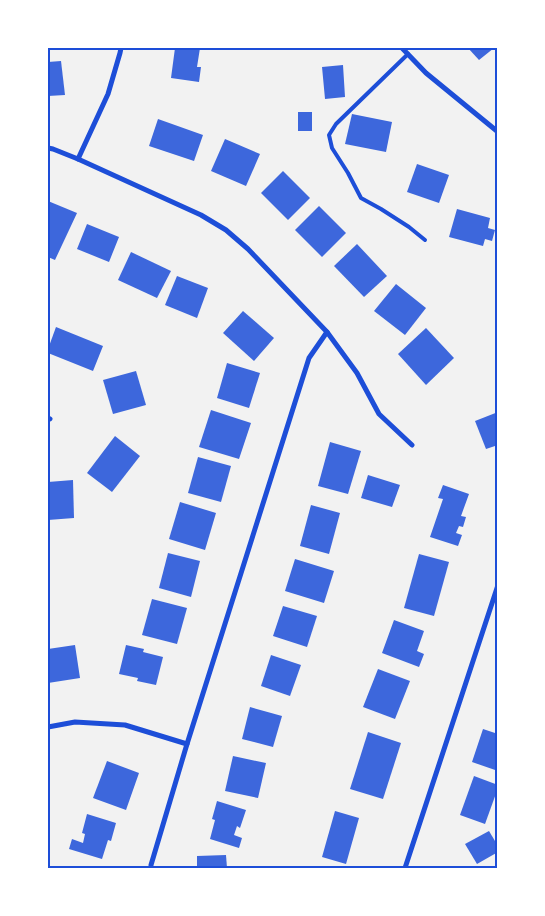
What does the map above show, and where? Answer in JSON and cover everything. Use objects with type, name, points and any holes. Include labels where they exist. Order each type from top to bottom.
[{"type":"street","points":[[78,159],[108,94],[121,48]]},
{"type":"street","points":[[402,48],[426,73],[498,132]]},
{"type":"street","points":[[48,148],[78,159],[201,215],[226,230],[248,249],[327,332],[357,373],[379,414],[412,445]]},
{"type":"street","points":[[151,868],[186,744],[309,358],[327,332]]},
{"type":"street","points":[[404,868],[498,585]]},
{"type":"street","points":[[48,726],[75,722],[125,725],[186,744]]},
{"type":"lane","points":[[408,54],[336,124],[329,135],[332,148],[361,198],[409,227],[425,240]]},
{"type":"building","points":[[175,48],[200,48],[197,67],[201,67],[199,82],[171,78]]},
{"type":"building","points":[[468,48],[494,48],[479,60]]},
{"type":"building","points":[[61,61],[65,95],[48,96],[48,62]]},
{"type":"building","points":[[343,65],[345,97],[325,99],[322,67]]},
{"type":"building","points":[[298,112],[312,112],[312,131],[298,131]]},
{"type":"building","points":[[352,114],[392,122],[386,152],[345,144]]},
{"type":"building","points":[[158,119],[203,135],[194,161],[149,146]]},
{"type":"building","points":[[225,139],[260,154],[246,186],[211,171]]},
{"type":"building","points":[[417,164],[449,175],[439,203],[407,192]]},
{"type":"building","points":[[283,171],[310,198],[288,220],[261,193]]},
{"type":"building","points":[[48,201],[77,213],[55,260],[48,257]]},
{"type":"building","points":[[319,206],[346,233],[322,257],[295,230]]},
{"type":"building","points":[[457,209],[490,218],[488,228],[495,230],[492,241],[485,239],[483,246],[449,237]]},
{"type":"building","points":[[87,224],[119,237],[109,262],[77,249]]},
{"type":"building","points":[[357,244],[387,276],[364,297],[334,266]]},
{"type":"building","points":[[131,252],[171,271],[157,298],[118,280]]},
{"type":"building","points":[[177,276],[208,288],[197,318],[165,305]]},
{"type":"building","points":[[396,284],[426,308],[405,335],[374,311]]},
{"type":"building","points":[[243,311],[274,338],[254,361],[223,333]]},
{"type":"building","points":[[56,327],[103,346],[93,371],[48,353]]},
{"type":"building","points":[[426,328],[454,358],[426,385],[398,354]]},
{"type":"building","points":[[227,363],[260,373],[249,408],[217,398]]},
{"type":"building","points":[[136,371],[146,405],[113,414],[103,380]]},
{"type":"building","points":[[211,410],[251,423],[239,459],[199,447]]},
{"type":"building","points":[[498,412],[498,445],[486,449],[475,421]]},
{"type":"building","points":[[115,436],[140,456],[112,492],[87,473]]},
{"type":"building","points":[[330,442],[361,451],[348,494],[318,486]]},
{"type":"building","points":[[198,457],[231,466],[221,502],[188,493]]},
{"type":"building","points":[[368,475],[400,485],[392,507],[361,498]]},
{"type":"building","points":[[73,480],[74,518],[48,520],[48,482]]},
{"type":"building","points":[[443,485],[469,494],[461,516],[466,517],[463,527],[459,526],[456,533],[462,535],[458,546],[430,537],[443,499],[438,498]]},
{"type":"building","points":[[180,502],[216,513],[205,550],[169,539]]},
{"type":"building","points":[[311,505],[340,513],[329,554],[300,546]]},
{"type":"building","points":[[168,553],[200,561],[191,597],[159,588]]},
{"type":"building","points":[[419,554],[449,562],[434,616],[404,608]]},
{"type":"building","points":[[295,559],[334,571],[324,603],[285,591]]},
{"type":"building","points":[[152,599],[187,608],[177,644],[142,635]]},
{"type":"building","points":[[283,606],[317,616],[307,647],[273,636]]},
{"type":"building","points":[[394,620],[424,631],[417,651],[424,654],[419,667],[382,653]]},
{"type":"building","points":[[75,645],[80,678],[48,683],[48,649]]},
{"type":"building","points":[[126,645],[144,649],[143,652],[163,657],[156,685],[137,681],[138,678],[119,674]]},
{"type":"building","points":[[271,655],[301,665],[290,696],[261,686]]},
{"type":"building","points":[[378,669],[410,681],[395,719],[363,707]]},
{"type":"building","points":[[250,707],[282,716],[273,747],[242,739]]},
{"type":"building","points":[[483,729],[498,734],[498,771],[472,762]]},
{"type":"building","points":[[368,732],[401,743],[383,799],[350,789]]},
{"type":"building","points":[[233,756],[266,763],[258,798],[225,791]]},
{"type":"building","points":[[107,761],[139,773],[126,810],[93,798]]},
{"type":"building","points":[[474,776],[498,785],[485,824],[460,815]]},
{"type":"building","points":[[217,801],[246,810],[240,828],[237,826],[234,835],[242,838],[239,848],[210,839],[215,820],[212,819]]},
{"type":"building","points":[[335,811],[359,818],[346,864],[322,857]]},
{"type":"building","points":[[87,814],[116,823],[111,841],[108,840],[102,859],[69,849],[72,839],[83,843],[85,834],[82,833]]},
{"type":"building","points":[[489,831],[498,846],[498,852],[477,864],[465,844]]},
{"type":"building","points":[[226,855],[227,868],[197,868],[197,856]]}]
